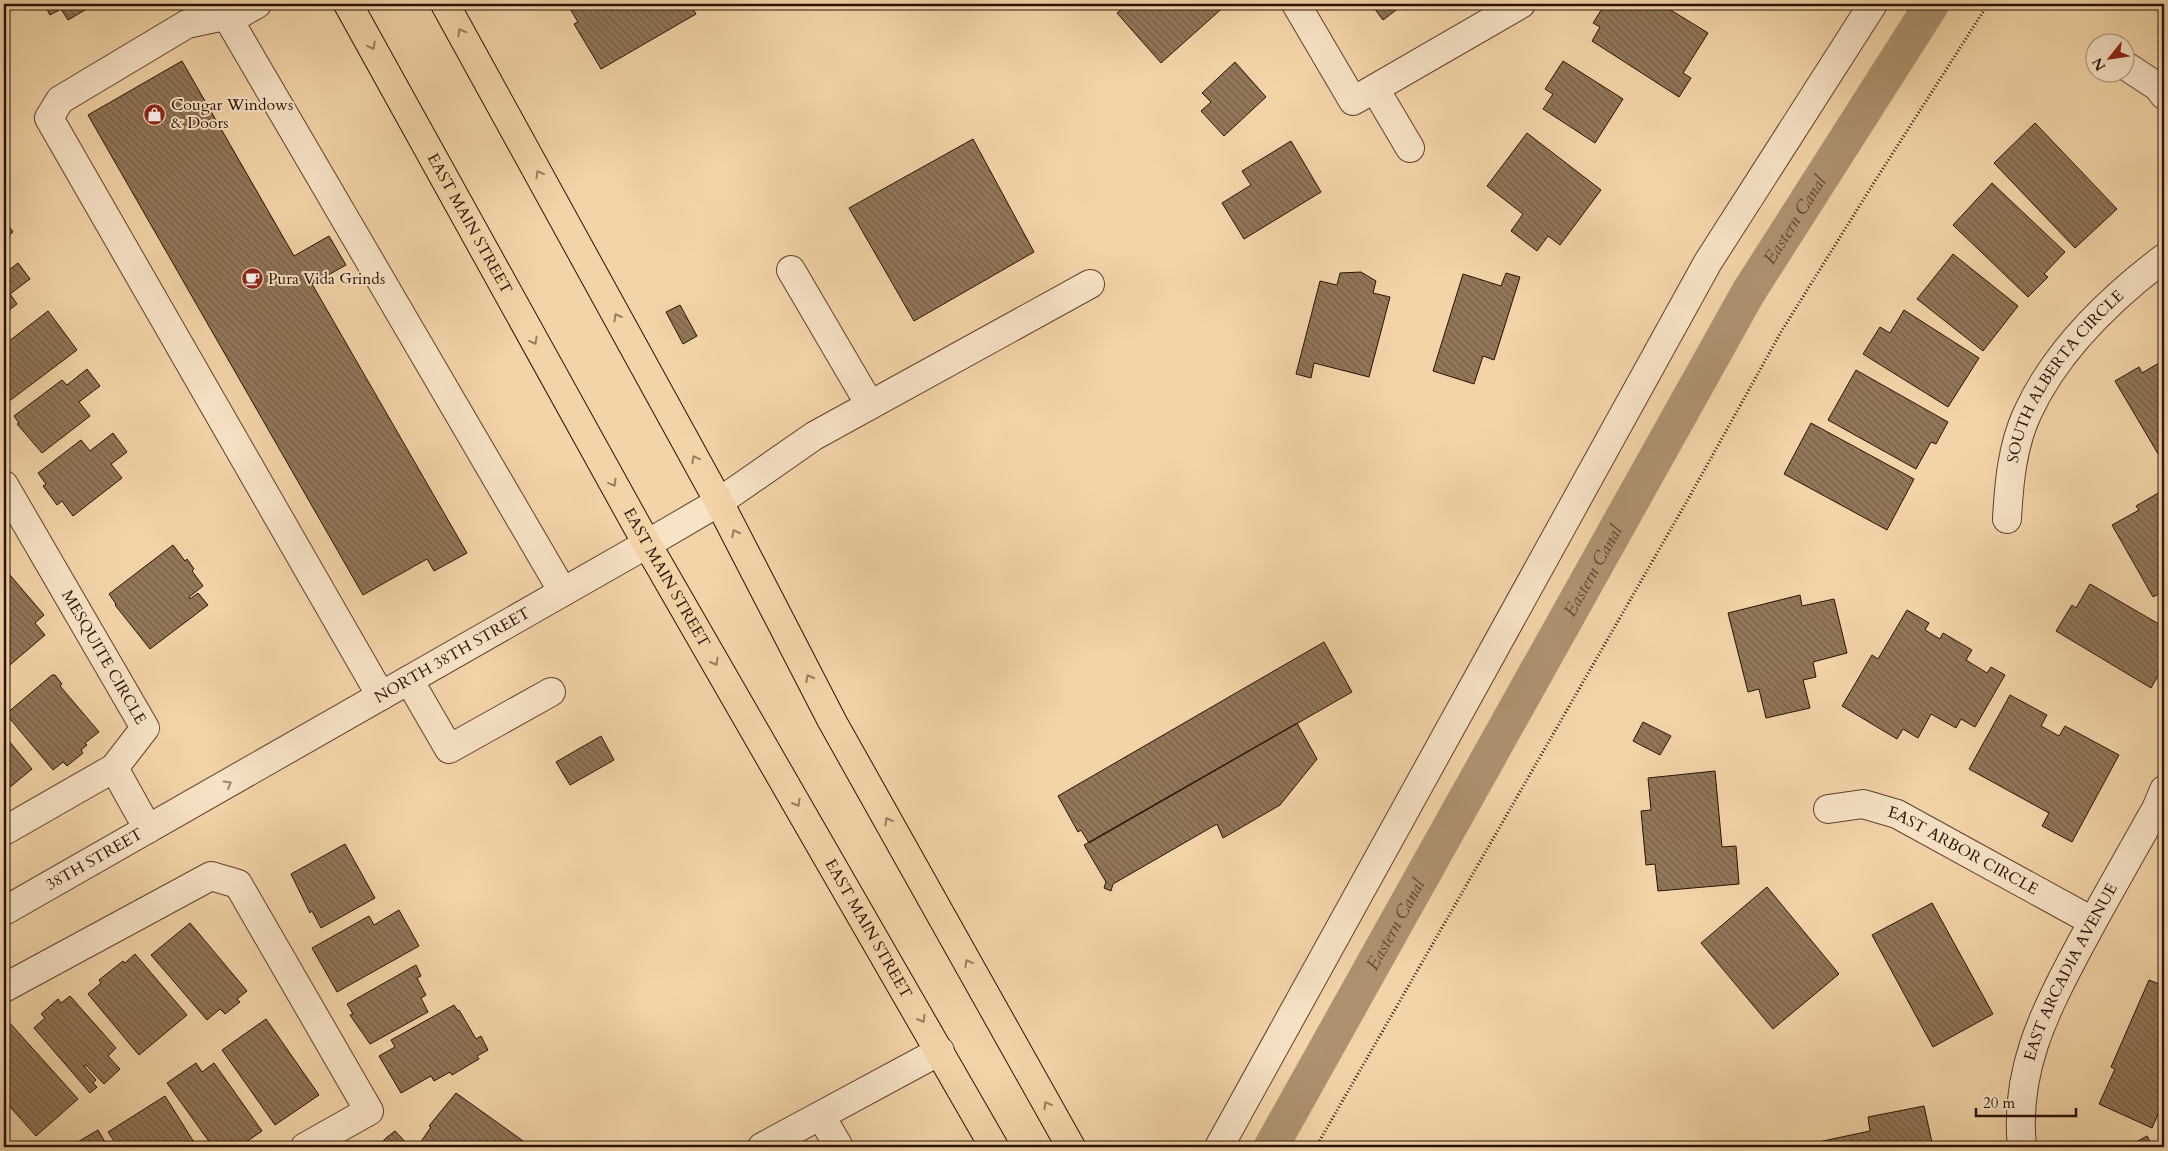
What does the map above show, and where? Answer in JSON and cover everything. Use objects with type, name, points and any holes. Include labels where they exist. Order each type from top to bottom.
[{"type":"main road","name":"EAST MAIN STREET","points":[[348,4],[647,544],[994,1147]]},
{"type":"main road","points":[[445,4],[719,502],[832,721],[1071,1147]]},
{"type":"street","points":[[258,4],[243,12],[187,24],[60,100],[49,118],[381,696]]},
{"type":"street","points":[[1296,4],[1364,95],[1410,148]]},
{"type":"street","points":[[1364,95],[1520,4]]},
{"type":"street","points":[[1219,1147],[1708,262],[1873,4]]},
{"type":"street","points":[[226,15],[563,592]]},
{"type":"street","points":[[2136,73],[2158,87],[2164,95]]},
{"type":"street","name":"SOUTH ALBERTA CIRCLE","points":[[2007,519],[2012,462],[2026,415],[2040,389],[2070,348],[2099,316],[2164,258]]},
{"type":"street","points":[[791,270],[870,405]]},
{"type":"street","name":"NORTH 38TH STREET","points":[[186,808],[719,502],[814,436],[1090,284]]},
{"type":"street","name":"MESQUITE CIRCLE","points":[[4,485],[13,523],[145,728],[114,768],[4,831]]},
{"type":"street","points":[[409,680],[449,749],[550,692]]},
{"type":"street","points":[[114,768],[148,829]]},
{"type":"street","name":"EAST ARCADIA AVENUE","points":[[2022,1147],[2021,1109],[2032,1049],[2044,1016],[2092,921],[2160,799]]},
{"type":"street","name":"EAST ARBOR CIRCLE","points":[[1828,808],[1863,804],[1897,814],[2092,921]]},
{"type":"street","name":"38TH STREET","points":[[4,911],[186,808]]},
{"type":"street","points":[[4,988],[211,876],[238,884],[369,1111],[306,1147]]},
{"type":"street","points":[[762,1147],[940,1051]]},
{"type":"street","points":[[821,1116],[839,1147]]},
{"type":"path","points":[[1316,1147],[1691,494],[1781,332],[1875,180],[1988,4]]},
{"type":"building","points":[[44,4],[95,4],[68,20],[61,9],[50,15]]},
{"type":"building","points":[[567,4],[690,4],[696,14],[601,69],[574,24],[578,22]]},
{"type":"building","points":[[1128,4],[1227,4],[1161,63],[1117,13]]},
{"type":"building","points":[[1371,4],[1404,4],[1383,20]]},
{"type":"building","points":[[1605,4],[1661,4],[1708,33],[1683,73],[1691,78],[1679,97],[1592,41],[1600,27],[1593,23]]},
{"type":"building","points":[[182,61],[294,256],[329,236],[346,265],[312,284],[467,553],[434,571],[427,559],[363,595],[88,115]]},
{"type":"building","points":[[1563,61],[1623,99],[1595,143],[1543,109],[1553,94],[1545,89]]},
{"type":"building","points":[[1235,62],[1266,97],[1224,136],[1201,111],[1211,102],[1202,93]]},
{"type":"building","points":[[2035,123],[2117,209],[2075,248],[1994,163]]},
{"type":"building","points":[[1527,133],[1601,190],[1560,245],[1548,236],[1537,251],[1511,231],[1523,214],[1487,186]]},
{"type":"building","points":[[973,139],[1034,252],[914,321],[849,208]]},
{"type":"building","points":[[1291,141],[1321,192],[1244,239],[1222,203],[1251,185],[1242,171]]},
{"type":"building","points":[[1992,183],[2065,252],[2044,274],[2048,277],[2028,297],[1953,225]]},
{"type":"building","points":[[4,222],[13,232],[4,240]]},
{"type":"building","points":[[1953,254],[2018,306],[1983,351],[1917,299]]},
{"type":"building","points":[[18,263],[30,279],[10,294],[17,304],[4,314],[4,274]]},
{"type":"building","points":[[1361,272],[1376,281],[1373,293],[1390,297],[1369,377],[1314,363],[1311,378],[1296,374],[1320,281],[1337,285],[1340,273]]},
{"type":"building","points":[[1506,273],[1520,277],[1494,360],[1483,356],[1474,384],[1433,371],[1463,274],[1501,286]]},
{"type":"building","points":[[680,305],[697,336],[683,344],[666,312]]},
{"type":"building","points":[[1904,310],[1979,358],[1948,407],[1863,354],[1880,327],[1890,333]]},
{"type":"building","points":[[48,311],[77,350],[4,405],[4,345]]},
{"type":"building","points":[[2164,360],[2164,464],[2115,381],[2139,367],[2142,373]]},
{"type":"building","points":[[87,369],[100,386],[79,402],[90,416],[42,453],[17,424],[19,423],[14,416],[62,380],[67,385]]},
{"type":"building","points":[[1856,370],[1948,422],[1936,444],[1931,442],[1916,469],[1828,420]]},
{"type":"building","points":[[1811,423],[1914,479],[1887,530],[1784,474]]},
{"type":"building","points":[[113,433],[127,452],[111,464],[122,478],[73,516],[62,501],[57,505],[43,486],[46,484],[38,473],[81,440],[90,451]]},
{"type":"building","points":[[2160,492],[2164,500],[2164,591],[2153,597],[2112,525],[2139,510],[2136,506]]},
{"type":"building","points":[[173,545],[185,561],[187,559],[194,569],[192,571],[203,586],[189,597],[190,599],[198,593],[208,605],[150,649],[115,605],[109,594]]},
{"type":"building","points":[[4,568],[44,615],[35,623],[45,635],[4,670]]},
{"type":"building","points":[[2090,584],[2164,627],[2164,665],[2151,688],[2056,631],[2072,605],[2076,608]]},
{"type":"building","points":[[1800,595],[1802,606],[1834,599],[1847,653],[1813,662],[1816,677],[1803,680],[1810,708],[1766,718],[1759,689],[1748,692],[1728,613]]},
{"type":"building","points":[[1907,610],[1929,623],[1925,630],[1940,639],[1943,633],[1972,650],[1966,660],[1987,673],[1991,667],[2005,675],[1975,727],[1961,719],[1956,728],[1931,714],[1918,738],[1903,729],[1897,739],[1842,706],[1872,655],[1878,659]]},
{"type":"building","points":[[1324,642],[1352,692],[1089,843],[1081,830],[1078,832],[1058,796]]},
{"type":"building","points":[[52,675],[55,675],[62,684],[60,686],[99,732],[85,743],[87,745],[81,750],[83,753],[67,766],[63,762],[53,770],[6,714]]},
{"type":"building","points":[[2010,695],[2047,715],[2041,726],[2059,736],[2065,726],[2119,755],[2072,842],[2042,826],[2049,813],[1969,769]]},
{"type":"building","points":[[1643,722],[1671,736],[1660,755],[1633,741]]},
{"type":"building","points":[[1297,723],[1317,759],[1280,805],[1223,838],[1217,824],[1113,884],[1111,891],[1104,888],[1106,882],[1084,845]]},
{"type":"building","points":[[4,735],[32,769],[4,792]]},
{"type":"building","points":[[601,736],[614,760],[570,785],[556,762]]},
{"type":"building","points":[[1715,771],[1722,847],[1736,846],[1739,884],[1658,891],[1655,864],[1646,865],[1641,811],[1651,810],[1648,778]]},
{"type":"building","points":[[345,844],[375,898],[321,928],[312,911],[310,913],[291,874]]},
{"type":"building","points":[[1767,887],[1839,974],[1773,1029],[1701,943]]},
{"type":"building","points":[[1932,903],[1993,1014],[1933,1047],[1872,935]]},
{"type":"building","points":[[399,910],[419,946],[337,992],[312,948],[369,916],[374,925]]},
{"type":"building","points":[[190,923],[247,991],[237,999],[240,1002],[225,1014],[220,1009],[207,1020],[151,955]]},
{"type":"building","points":[[135,954],[187,1015],[139,1055],[88,994],[101,983],[99,980]]},
{"type":"building","points":[[416,965],[421,976],[417,978],[426,995],[421,998],[428,1012],[370,1044],[350,1015],[353,1014],[347,1004]]},
{"type":"building","points":[[2149,980],[2164,986],[2164,1100],[2152,1128],[2099,1104],[2115,1069],[2111,1067]]},
{"type":"building","points":[[70,996],[116,1048],[108,1056],[120,1069],[104,1084],[86,1065],[84,1066],[96,1080],[93,1083],[97,1087],[90,1093],[34,1028],[45,1018],[41,1014],[58,999],[61,1003]]},
{"type":"building","points":[[454,1005],[476,1039],[481,1036],[488,1050],[477,1056],[479,1059],[452,1075],[450,1072],[434,1081],[431,1076],[401,1093],[379,1056],[395,1047],[391,1040]]},
{"type":"building","points":[[266,1019],[319,1095],[275,1125],[222,1050]]},
{"type":"building","points":[[8,1021],[78,1099],[36,1136],[4,1100],[4,1025]]},
{"type":"building","points":[[196,1063],[202,1072],[214,1063],[262,1131],[239,1147],[213,1147],[167,1083]]},
{"type":"building","points":[[456,1093],[526,1143],[523,1147],[427,1147],[420,1143],[431,1127],[429,1126]]},
{"type":"building","points":[[165,1096],[197,1147],[118,1147],[108,1132]]},
{"type":"building","points":[[1924,1106],[1933,1147],[1805,1147],[1804,1145],[1870,1131],[1868,1117]]},
{"type":"building","points":[[98,1130],[108,1147],[69,1147]]},
{"type":"building","points":[[395,1131],[410,1147],[377,1147],[386,1138]]},
{"type":"building","points":[[2147,1136],[2153,1147],[2127,1147]]},
{"type":"waterway","name":"Eastern Canal","points":[[1271,1147],[1748,293],[1932,4]]},
{"type":"place","name":"Cougar Windows & Doors","points":[[155,114]]},
{"type":"place","name":"Pura Vida Grinds","points":[[252,279]]}]
